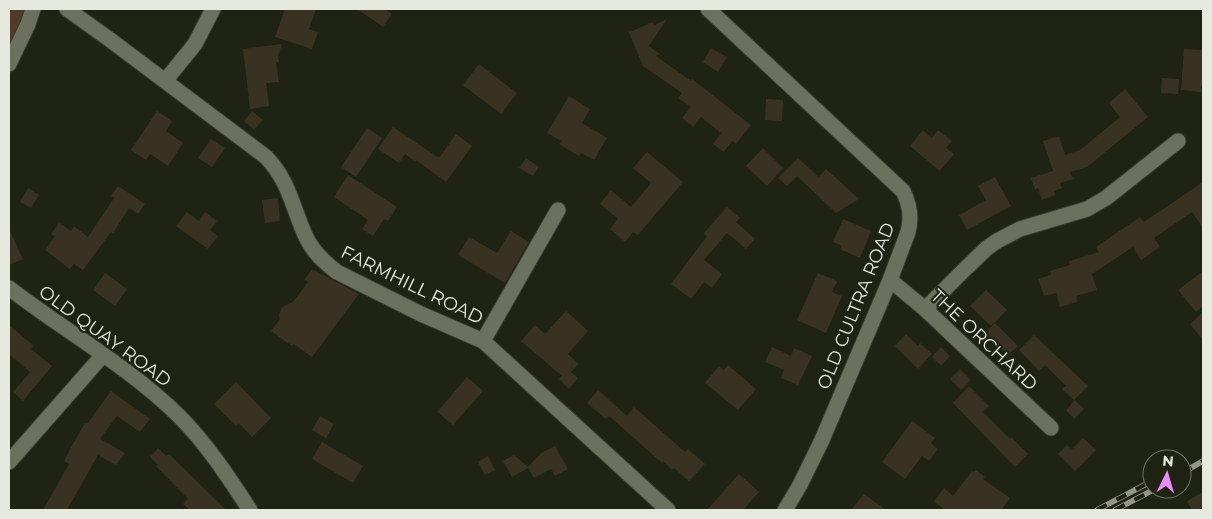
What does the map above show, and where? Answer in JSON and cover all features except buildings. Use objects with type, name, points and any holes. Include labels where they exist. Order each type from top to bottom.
[{"type":"street","points":[[9,64],[34,9]]},
{"type":"street","name":"FARMHILL ROAD","points":[[67,9],[261,153],[274,165],[285,182],[306,238],[318,256],[327,264],[337,272],[421,314],[483,341],[668,510]]},
{"type":"street","points":[[164,81],[195,44],[213,9]]},
{"type":"street","name":"OLD CULTRA ROAD","points":[[708,9],[902,191],[910,209],[910,225],[890,280],[822,440],[800,485],[785,510]]},
{"type":"street","points":[[925,309],[987,248],[997,241],[1020,230],[1087,209],[1106,198],[1178,141]]},
{"type":"street","points":[[483,341],[558,210]]},
{"type":"street","name":"THE ORCHARD","points":[[890,280],[925,309],[1051,428]]},
{"type":"street","name":"OLD QUAY ROAD","points":[[9,288],[140,381],[180,417],[223,468],[250,510]]},
{"type":"street","points":[[9,462],[103,355]]},
{"type":"shaded area","points":[[9,9],[29,9],[9,58]]},
{"type":"railway","points":[[1192,467],[1203,461]]},
{"type":"railway","points":[[1097,510],[1142,486]]},
{"type":"railway","points":[[1115,510],[1142,496]]}]
